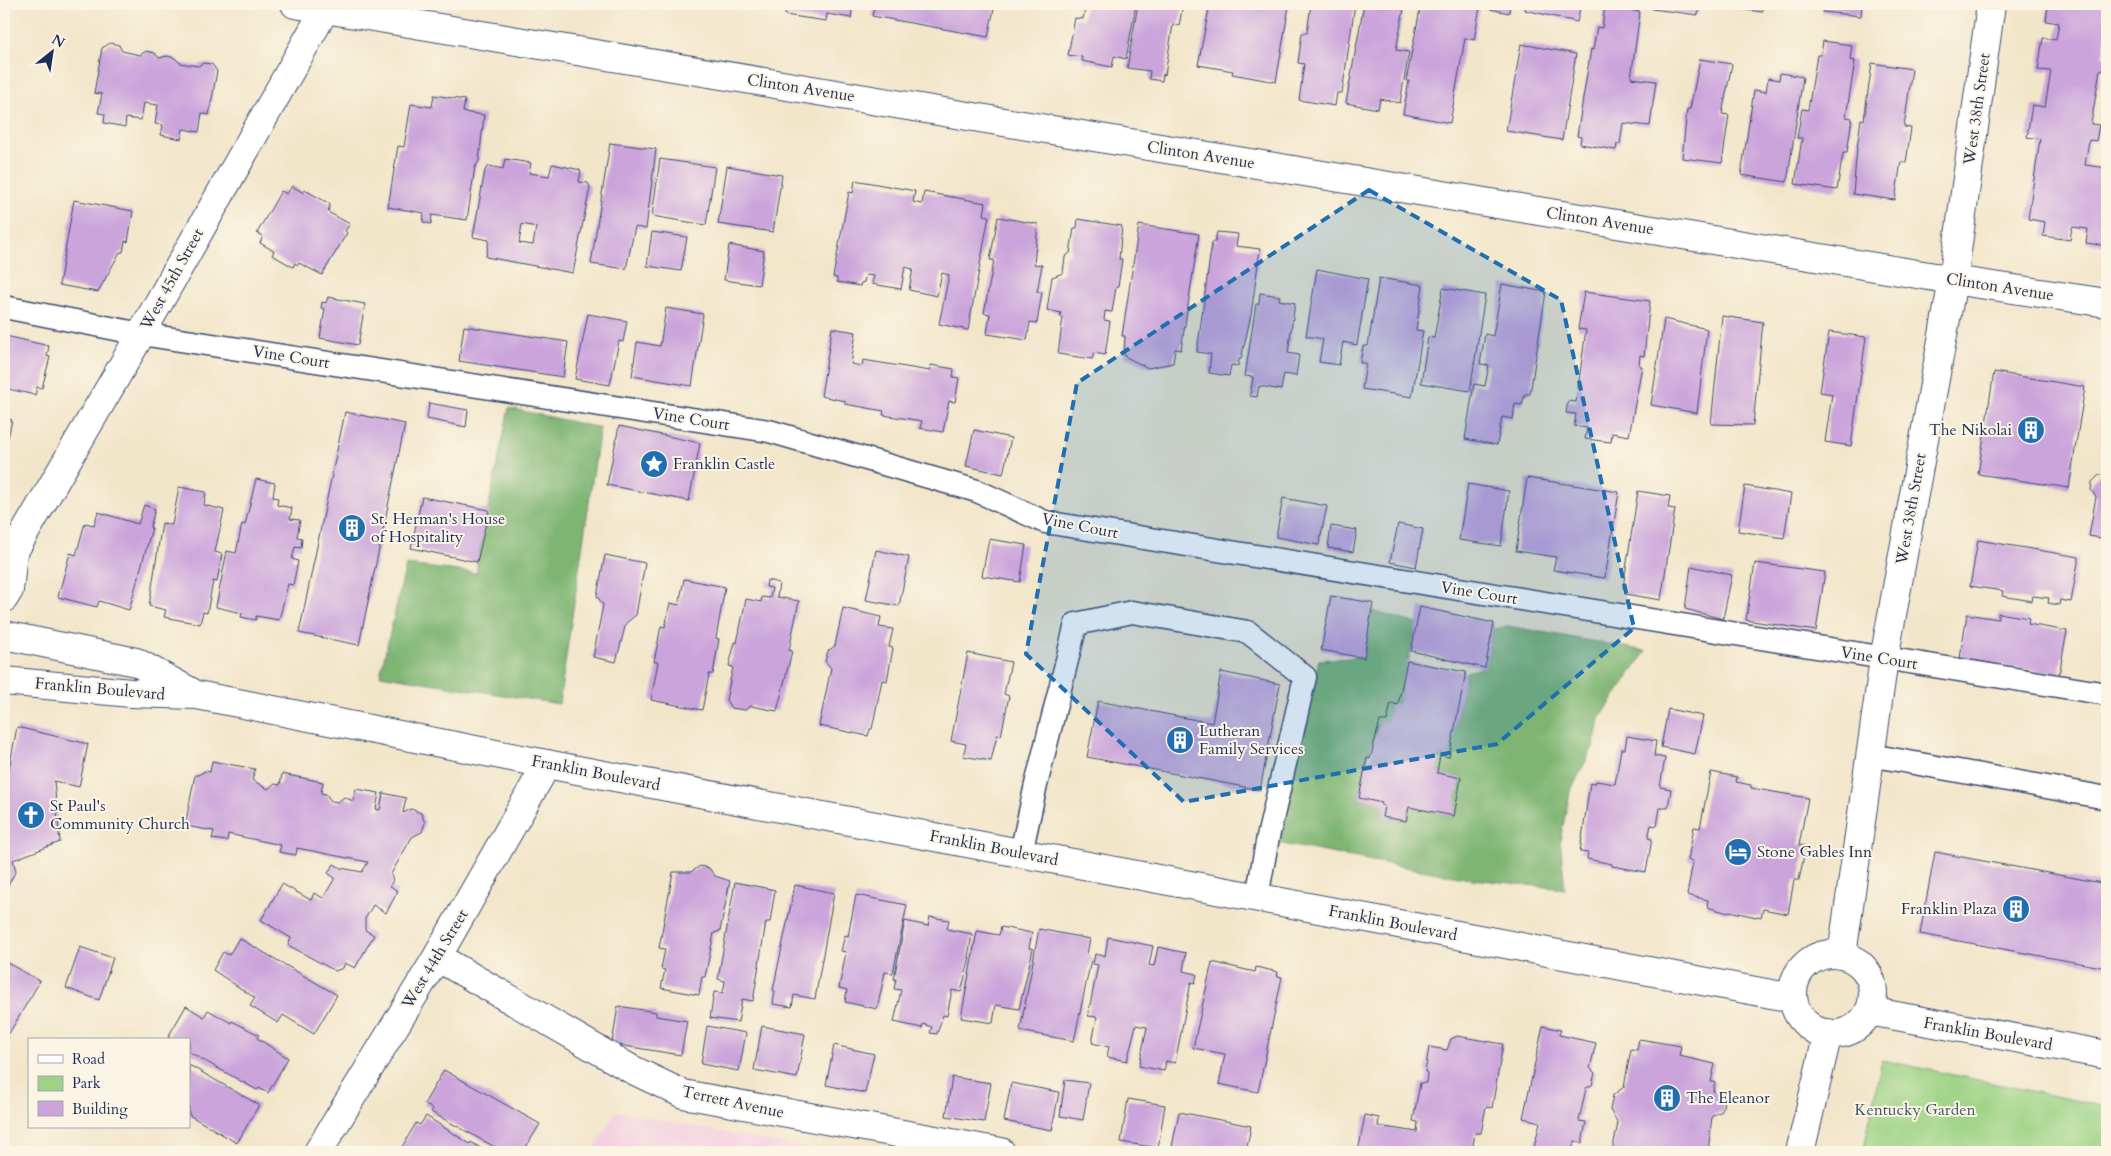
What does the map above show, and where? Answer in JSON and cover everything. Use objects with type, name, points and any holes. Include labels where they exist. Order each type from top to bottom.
[{"type":"street","name":"Clinton Avenue","points":[[295,4],[326,7],[1953,280],[2107,303]]},
{"type":"street","name":"West 38th Street","points":[[1842,954],[1884,659],[1953,280],[1991,4]]},
{"type":"street","name":"West 45th Street","points":[[4,598],[9,590],[9,556],[141,334],[326,7]]},
{"type":"street","name":"Franklin Boulevard","points":[[4,635],[136,662],[197,695]]},
{"type":"street","name":"Franklin Boulevard","points":[[4,681],[131,693],[197,695],[547,764],[1793,998]]},
{"type":"street","name":"West 44th Street","points":[[318,1152],[437,957],[547,764]]},
{"type":"street","points":[[1842,954],[1858,962],[1868,973],[1873,986],[1873,1000],[1870,1011],[1860,1024],[1849,1031],[1828,1033],[1812,1028],[1803,1020],[1796,1010],[1793,998],[1793,985],[1806,963],[1818,956],[1842,954]]},
{"type":"street","name":"Terrett Avenue","points":[[437,957],[631,1070],[683,1094],[1000,1152]]},
{"type":"street","name":"Franklin Boulevard","points":[[1870,1011],[2107,1056]]},
{"type":"street","points":[[1800,1152],[1828,1033]]},
{"type":"lane","name":"Vine Court","points":[[4,307],[141,334],[769,431],[977,491],[1045,522],[2107,694]]},
{"type":"lane","points":[[1021,853],[1076,624],[1132,612],[1248,632],[1305,677],[1268,836],[1257,897]]},
{"type":"lane","points":[[1870,756],[2107,798]]},
{"type":"highlighted area","points":[[1369,190],[1561,300],[1634,628],[1497,744],[1184,802],[1026,654],[1077,383]]},
{"type":"shaded area","points":[[616,1111],[823,1152],[593,1152]]},
{"type":"green space","points":[[509,408],[600,428],[559,704],[380,675],[406,565],[477,573],[477,562]]},
{"type":"green space","points":[[1372,611],[1417,624],[1398,705],[1391,704],[1387,721],[1380,721],[1367,758],[1359,798],[1382,803],[1384,806],[1382,817],[1406,821],[1409,807],[1454,816],[1461,778],[1437,773],[1440,755],[1449,757],[1466,672],[1485,667],[1493,629],[1508,626],[1646,651],[1600,718],[1593,747],[1570,792],[1560,840],[1565,889],[1464,878],[1277,843],[1319,660],[1364,657]]},
{"type":"green space","name":"Kentucky Garden","points":[[1882,1060],[2107,1107],[2107,1152],[1863,1152]]},
{"type":"building","points":[[787,4],[853,4],[851,18],[827,14],[826,21],[785,15]]},
{"type":"building","points":[[875,4],[995,4],[988,37],[872,16]]},
{"type":"building","points":[[1086,4],[1136,4],[1126,59],[1114,56],[1112,67],[1082,61],[1082,57],[1068,55],[1075,18],[1083,19]]},
{"type":"building","points":[[1138,4],[1183,4],[1179,26],[1173,24],[1165,75],[1163,74],[1162,81],[1149,79],[1150,71],[1127,68]]},
{"type":"building","points":[[1210,4],[1274,4],[1289,6],[1276,82],[1232,74],[1233,71],[1198,65]]},
{"type":"building","points":[[1311,4],[1355,4],[1342,93],[1337,93],[1335,106],[1299,100],[1304,64],[1298,63],[1302,33],[1307,33]]},
{"type":"building","points":[[1364,4],[1404,8],[1396,50],[1409,52],[1400,103],[1380,99],[1378,109],[1346,103]]},
{"type":"building","points":[[1421,4],[1510,4],[1509,13],[1480,7],[1474,40],[1465,38],[1450,123],[1403,114],[1409,81],[1406,81]]},
{"type":"building","points":[[1526,4],[1581,4],[1577,22],[1525,10]]},
{"type":"building","points":[[1653,4],[1700,4],[1698,15],[1652,9]]},
{"type":"building","points":[[1732,4],[1763,4],[1762,12],[1732,8]]},
{"type":"building","points":[[1823,4],[1862,4],[1861,16],[1822,12]]},
{"type":"building","points":[[2062,4],[2107,4],[2107,31],[2102,56],[2107,57],[2107,71],[2100,70],[2091,124],[2099,125],[2096,141],[2089,140],[2085,165],[2107,168],[2107,246],[2086,243],[2088,229],[2072,227],[2070,240],[2043,236],[2045,222],[2028,219],[2040,139],[2027,137],[2032,105],[2045,107],[2051,71],[2038,70],[2043,38],[2056,40],[2059,23],[2046,21],[2048,5],[2061,7]]},
{"type":"building","points":[[1605,6],[1640,12],[1631,78],[1656,81],[1650,126],[1623,123],[1620,144],[1617,144],[1616,150],[1580,144],[1581,137],[1577,136],[1591,49],[1593,50],[1597,27],[1602,28]]},
{"type":"building","points":[[1823,41],[1852,45],[1850,60],[1855,61],[1846,117],[1852,118],[1847,153],[1843,153],[1837,190],[1795,184],[1802,138],[1797,138],[1802,109],[1808,110],[1817,55],[1821,55]]},
{"type":"building","points":[[110,43],[119,45],[122,51],[140,55],[146,51],[155,53],[159,58],[167,56],[175,58],[180,63],[198,66],[203,63],[212,64],[217,71],[209,115],[202,113],[199,132],[183,129],[181,139],[161,135],[163,125],[155,124],[158,105],[144,103],[141,120],[126,118],[125,127],[104,123],[105,114],[98,113],[102,94],[94,93],[102,48]]},
{"type":"building","points":[[1521,44],[1576,54],[1562,140],[1506,131]]},
{"type":"building","points":[[1700,59],[1732,64],[1722,114],[1729,115],[1722,163],[1682,158],[1687,109],[1690,109]]},
{"type":"building","points":[[1872,63],[1912,69],[1904,127],[1911,128],[1906,163],[1901,162],[1895,200],[1853,194],[1861,119],[1864,120]]},
{"type":"building","points":[[1780,73],[1803,77],[1787,182],[1741,175],[1754,90],[1766,92],[1768,78],[1779,80]]},
{"type":"building","points":[[434,95],[465,100],[463,112],[484,115],[479,161],[475,167],[467,220],[432,215],[431,224],[423,222],[424,213],[388,207],[398,146],[404,147],[411,104],[432,107]]},
{"type":"building","points":[[610,143],[656,149],[646,229],[635,227],[626,269],[591,264]]},
{"type":"building","points":[[505,159],[531,163],[529,173],[549,176],[552,164],[581,170],[579,182],[588,183],[590,187],[573,273],[486,257],[489,240],[473,237],[485,170],[489,166],[503,169]],"holes":[[[522,224],[536,227],[533,245],[519,243]]]},
{"type":"building","points":[[660,159],[715,167],[706,225],[652,216]]},
{"type":"building","points":[[727,166],[782,175],[773,232],[718,224]]},
{"type":"building","points":[[855,180],[915,191],[913,202],[922,204],[924,192],[986,203],[984,215],[989,216],[968,330],[939,324],[949,275],[942,273],[937,296],[909,290],[913,269],[905,267],[901,289],[872,284],[874,276],[866,275],[864,282],[860,286],[837,282],[837,278],[833,277],[849,192],[853,193]]},
{"type":"building","points":[[292,186],[304,193],[305,190],[330,204],[328,212],[350,224],[345,231],[347,233],[322,275],[299,263],[298,265],[295,263],[293,267],[272,255],[274,251],[260,243],[263,236],[257,233],[281,191],[287,194]]},
{"type":"building","points":[[74,200],[133,211],[128,242],[125,241],[123,252],[120,252],[98,292],[59,285]]},
{"type":"building","points":[[998,217],[1038,224],[1034,264],[1042,265],[1037,292],[1042,292],[1037,323],[1030,322],[1027,340],[987,334],[990,314],[984,313],[994,260],[990,260]]},
{"type":"building","points":[[1078,219],[1122,226],[1119,259],[1122,259],[1118,287],[1116,287],[1112,312],[1105,311],[1104,320],[1110,321],[1105,355],[1094,353],[1092,359],[1058,354],[1063,317],[1060,317],[1061,313],[1047,310],[1052,277],[1063,273],[1065,257],[1070,253],[1074,228],[1077,228]]},
{"type":"building","points":[[1139,225],[1199,234],[1181,350],[1175,349],[1173,363],[1148,368],[1124,356],[1125,336],[1122,336]]},
{"type":"building","points":[[652,232],[687,237],[681,271],[647,266]]},
{"type":"building","points":[[1217,232],[1238,234],[1236,246],[1260,249],[1251,315],[1241,359],[1239,359],[1238,366],[1231,365],[1229,376],[1209,373],[1211,354],[1197,352],[1212,242],[1215,242]]},
{"type":"building","points":[[729,245],[764,251],[759,285],[724,280]]},
{"type":"building","points":[[1317,269],[1368,279],[1357,345],[1343,342],[1339,365],[1319,362],[1323,339],[1306,336]]},
{"type":"building","points":[[1379,278],[1423,285],[1416,330],[1423,331],[1412,397],[1362,389],[1366,363],[1360,363],[1363,346],[1368,346]]},
{"type":"building","points":[[1502,284],[1546,292],[1530,394],[1525,394],[1522,405],[1515,404],[1513,419],[1502,417],[1497,445],[1465,439],[1474,384],[1485,386],[1489,365],[1480,364],[1485,334],[1493,336]]},
{"type":"building","points":[[1443,288],[1485,295],[1470,391],[1421,383],[1428,337],[1434,338]]},
{"type":"building","points":[[1584,292],[1650,301],[1644,356],[1640,355],[1639,366],[1642,366],[1629,436],[1612,433],[1611,442],[1585,439],[1587,428],[1574,426],[1576,414],[1566,413],[1568,401],[1576,402],[1586,330],[1578,329]]},
{"type":"building","points":[[1260,293],[1280,296],[1279,300],[1295,303],[1288,353],[1299,355],[1296,376],[1284,374],[1281,390],[1259,386],[1257,397],[1250,396],[1253,377],[1245,376],[1256,304],[1259,304]]},
{"type":"building","points":[[328,297],[365,304],[358,345],[320,338],[325,309],[321,308],[322,302],[326,303]]},
{"type":"building","points":[[666,308],[703,314],[692,386],[632,376],[637,342],[660,346]]},
{"type":"building","points":[[588,314],[627,321],[623,342],[619,341],[610,385],[575,379]]},
{"type":"building","points":[[1722,316],[1763,322],[1753,425],[1711,424]]},
{"type":"building","points":[[1664,319],[1707,329],[1697,413],[1651,405]]},
{"type":"building","points":[[464,326],[568,342],[563,377],[459,361]]},
{"type":"building","points":[[832,328],[856,332],[851,364],[862,366],[863,360],[930,371],[931,365],[954,369],[953,377],[959,378],[955,402],[949,401],[943,432],[920,428],[922,421],[883,415],[884,411],[845,404],[845,401],[821,396]]},
{"type":"building","points":[[1829,332],[1866,337],[1851,446],[1825,442],[1832,394],[1820,392]]},
{"type":"building","points":[[6,336],[49,346],[47,356],[50,357],[42,388],[37,387],[35,395],[4,388]]},
{"type":"building","name":"The Nikolai","points":[[1994,372],[2085,387],[2069,488],[1978,474]]},
{"type":"building","points":[[429,403],[468,410],[466,427],[427,419]]},
{"type":"building","name":"St. Herman's House of Hospitality","points":[[345,412],[405,424],[359,645],[299,633]]},
{"type":"building","points":[[4,418],[12,420],[5,451],[4,451]]},
{"type":"building","points":[[619,426],[700,443],[689,501],[607,485]]},
{"type":"building","points":[[974,430],[1011,438],[1003,474],[966,466]]},
{"type":"building","points":[[2099,475],[2107,476],[2107,539],[2089,536],[2096,497],[2091,490],[2092,482]]},
{"type":"building","points":[[1527,478],[1619,492],[1605,578],[1553,570],[1556,557],[1516,551]]},
{"type":"building","points":[[256,479],[275,483],[273,497],[278,498],[277,505],[292,508],[290,519],[300,520],[297,537],[302,538],[301,548],[295,547],[292,559],[298,561],[293,585],[288,584],[279,620],[256,616],[256,620],[241,617],[242,613],[216,607],[227,551],[236,553],[242,524],[245,525]]},
{"type":"building","points":[[1468,484],[1509,491],[1501,546],[1459,540]]},
{"type":"building","points":[[1745,486],[1791,494],[1784,538],[1738,531]]},
{"type":"building","points":[[179,487],[206,492],[204,505],[224,510],[215,552],[222,554],[217,582],[213,581],[207,613],[203,612],[200,624],[164,617],[166,610],[149,606],[162,523],[172,525]]},
{"type":"building","points":[[1638,491],[1670,496],[1668,508],[1675,509],[1661,600],[1625,594],[1626,589],[1623,588]]},
{"type":"building","points":[[422,497],[489,510],[477,562],[411,548]]},
{"type":"building","points":[[1283,498],[1327,506],[1319,545],[1276,537]]},
{"type":"building","points":[[144,505],[155,509],[150,528],[152,528],[129,610],[99,601],[97,607],[58,597],[70,553],[76,555],[85,523],[94,525],[98,512],[138,524]]},
{"type":"building","points":[[1398,524],[1423,529],[1416,567],[1390,562]]},
{"type":"building","points":[[1331,526],[1357,530],[1353,552],[1328,548]]},
{"type":"building","points":[[989,539],[1026,545],[1020,582],[982,576]]},
{"type":"building","points":[[1978,540],[2079,557],[2071,602],[2060,600],[2059,605],[2048,603],[2049,598],[2033,596],[2032,601],[2002,596],[2003,591],[1970,586]]},
{"type":"building","points":[[876,550],[909,557],[899,606],[866,600]]},
{"type":"building","points":[[605,555],[645,563],[636,615],[626,623],[616,662],[593,657],[603,605],[597,596]]},
{"type":"building","points":[[1755,563],[1825,572],[1816,631],[1746,620]]},
{"type":"building","points":[[1691,566],[1732,575],[1723,619],[1685,609]]},
{"type":"building","points":[[684,579],[725,587],[716,638],[719,639],[713,674],[709,674],[702,710],[651,700],[658,662],[654,662],[661,626],[665,627],[670,603],[679,605]]},
{"type":"building","points":[[767,580],[779,583],[777,597],[799,601],[789,650],[792,651],[777,711],[751,706],[745,710],[731,708],[726,700],[733,667],[729,666],[735,642],[737,643],[746,599],[761,602],[762,597],[770,598],[772,588],[766,587]]},
{"type":"building","points":[[1331,596],[1373,603],[1364,658],[1321,650]]},
{"type":"building","points":[[1420,607],[1494,623],[1485,668],[1411,651]]},
{"type":"building","points":[[843,608],[881,617],[879,627],[893,629],[889,647],[893,648],[887,681],[882,680],[872,729],[870,729],[868,736],[819,726],[831,668],[825,661],[828,651],[835,646]]},
{"type":"building","points":[[1998,613],[2029,618],[2028,624],[2067,631],[2059,675],[1960,658],[1967,614],[1998,619]]},
{"type":"building","points":[[968,653],[1011,662],[1004,694],[1009,696],[1001,736],[997,735],[991,761],[963,756],[966,744],[951,741]]},
{"type":"building","points":[[1407,661],[1466,672],[1449,757],[1440,755],[1437,773],[1461,778],[1454,816],[1409,807],[1406,821],[1382,817],[1384,806],[1381,805],[1382,803],[1359,798],[1367,758],[1370,759],[1380,721],[1387,721],[1391,703],[1398,705]]},
{"type":"building","name":"Lutheran Family Services","points":[[1221,672],[1280,684],[1260,790],[1087,757],[1098,701],[1212,723]]},
{"type":"building","points":[[1668,709],[1703,716],[1695,754],[1661,747]]},
{"type":"building","name":"St Paul's Community Church","points":[[17,727],[88,744],[79,787],[54,781],[60,842],[13,860],[16,871],[8,885],[4,882],[4,771],[9,769]]},
{"type":"building","points":[[1627,736],[1656,741],[1654,756],[1665,758],[1660,787],[1671,789],[1668,808],[1660,808],[1657,826],[1651,825],[1648,838],[1652,839],[1646,872],[1587,859],[1588,853],[1580,852],[1590,783],[1595,784],[1596,781],[1615,784],[1621,749],[1625,749]]},
{"type":"building","points":[[212,761],[255,769],[252,780],[268,789],[274,784],[280,785],[282,774],[323,782],[321,793],[326,794],[331,801],[338,802],[344,797],[353,801],[356,789],[379,793],[376,809],[380,810],[383,793],[406,798],[403,813],[411,809],[421,813],[425,823],[422,832],[412,837],[391,874],[393,880],[390,886],[398,891],[386,913],[373,905],[365,919],[365,930],[374,935],[355,968],[345,963],[343,968],[335,971],[288,945],[291,938],[261,920],[282,884],[311,900],[314,893],[323,898],[335,878],[328,873],[334,864],[341,868],[362,872],[368,862],[297,848],[296,855],[279,852],[281,845],[228,834],[227,841],[212,839],[214,831],[185,826],[195,775],[205,771],[210,772]]},
{"type":"building","points":[[1711,772],[1737,777],[1736,782],[1751,785],[1751,788],[1808,798],[1799,845],[1806,846],[1799,880],[1794,880],[1788,914],[1763,909],[1761,917],[1729,911],[1728,913],[1707,907],[1708,900],[1687,895],[1693,861],[1688,860],[1694,827],[1700,828]]},
{"type":"building","name":"Franklin Plaza","points":[[1935,852],[2107,884],[2107,968],[1920,934]]},
{"type":"building","points":[[700,866],[709,868],[715,876],[730,881],[720,931],[714,933],[705,977],[702,977],[699,995],[661,988],[665,970],[661,969],[665,949],[659,948],[673,872],[691,872]]},
{"type":"building","points":[[735,882],[775,890],[770,922],[766,922],[753,1001],[742,999],[738,1022],[710,1018],[714,992],[723,993],[725,981],[718,979]]},
{"type":"building","points":[[795,885],[834,893],[815,999],[794,995],[792,1007],[773,1004],[775,991],[773,990]]},
{"type":"building","points":[[856,895],[907,905],[893,973],[885,972],[877,1009],[845,1002],[847,990],[839,988],[846,952],[841,951],[845,935],[848,936]]},
{"type":"building","points":[[930,917],[949,920],[947,929],[972,934],[968,957],[970,957],[961,992],[952,990],[947,1016],[943,1015],[937,1034],[930,1033],[932,1027],[923,1024],[922,1028],[894,1022],[901,990],[894,989],[896,979],[894,979],[905,921],[928,926]]},
{"type":"building","points":[[1001,927],[1032,933],[1029,948],[1033,949],[1019,1009],[996,1005],[993,1023],[961,1018],[977,931],[999,935]]},
{"type":"building","points":[[1039,929],[1090,939],[1087,954],[1091,960],[1074,1041],[1020,1031]]},
{"type":"building","points":[[1108,937],[1153,946],[1149,965],[1154,966],[1158,947],[1186,953],[1183,971],[1197,974],[1195,983],[1191,982],[1175,1063],[1166,1061],[1164,1071],[1139,1066],[1147,1027],[1136,1025],[1127,1061],[1107,1057],[1109,1047],[1092,1043],[1097,1017],[1088,1016],[1098,965],[1093,964],[1095,954],[1105,956]]},
{"type":"building","points":[[239,938],[337,995],[314,1034],[283,1015],[278,1023],[250,1006],[255,998],[213,970],[223,952],[229,955]]},
{"type":"building","points":[[80,947],[113,958],[99,1000],[66,988]]},
{"type":"building","points":[[4,961],[40,981],[4,1042]]},
{"type":"building","points":[[1212,962],[1255,972],[1256,967],[1278,972],[1277,976],[1282,977],[1258,1092],[1219,1084],[1225,1054],[1193,1048]]},
{"type":"building","points":[[186,1006],[204,1017],[208,1010],[231,1023],[232,1021],[259,1035],[257,1038],[288,1058],[268,1093],[259,1088],[257,1090],[190,1053],[190,1038],[168,1037]]},
{"type":"building","points":[[618,1006],[656,1012],[656,1016],[687,1021],[681,1055],[612,1044]]},
{"type":"building","points":[[707,1026],[746,1033],[739,1071],[701,1064]]},
{"type":"building","points":[[762,1026],[805,1034],[797,1078],[754,1070]]},
{"type":"building","points":[[1543,1026],[1561,1030],[1559,1035],[1596,1043],[1590,1068],[1595,1073],[1592,1085],[1586,1088],[1579,1121],[1586,1122],[1582,1143],[1575,1141],[1571,1152],[1533,1152],[1540,1122],[1523,1118]]},
{"type":"building","points":[[1457,1036],[1503,1044],[1492,1108],[1486,1107],[1481,1133],[1475,1133],[1472,1152],[1358,1152],[1365,1115],[1379,1118],[1378,1126],[1417,1132],[1418,1122],[1413,1121],[1420,1083],[1426,1083],[1427,1073],[1425,1072],[1429,1047],[1447,1050],[1451,1039]]},
{"type":"building","name":"The Eleanor","points":[[1639,1039],[1681,1046],[1679,1056],[1715,1064],[1711,1082],[1715,1082],[1713,1091],[1719,1092],[1724,1101],[1722,1111],[1712,1116],[1708,1152],[1612,1152],[1618,1123],[1610,1110],[1613,1095],[1624,1087],[1631,1049],[1637,1050]]},
{"type":"building","points":[[834,1045],[874,1054],[865,1093],[826,1085]]},
{"type":"building","points":[[190,1066],[259,1105],[237,1143],[190,1116]]},
{"type":"building","points":[[444,1070],[540,1124],[523,1152],[504,1152],[431,1112],[433,1109],[424,1104]]},
{"type":"building","points":[[952,1077],[991,1083],[984,1122],[946,1116]]},
{"type":"building","points":[[1065,1080],[1089,1083],[1083,1120],[1060,1116]]},
{"type":"building","points":[[1011,1083],[1059,1092],[1052,1130],[1004,1121]]},
{"type":"building","points":[[1128,1099],[1165,1105],[1158,1148],[1121,1142]]},
{"type":"building","points":[[1179,1112],[1251,1126],[1246,1152],[1171,1152]]},
{"type":"building","points":[[426,1116],[470,1144],[471,1142],[487,1152],[399,1152],[416,1123],[420,1125]]},
{"type":"place","name":"The Nikolai","points":[[2031,430]]},
{"type":"place","name":"Franklin Castle","points":[[654,464]]},
{"type":"place","name":"St. Herman's House of Hospitality","points":[[352,528]]},
{"type":"place","name":"Lutheran Family Services","points":[[1180,740]]},
{"type":"place","name":"St Paul's Community Church","points":[[31,815]]},
{"type":"place","name":"Stone Gables Inn","points":[[1738,852]]},
{"type":"place","name":"Franklin Plaza","points":[[2016,909]]},
{"type":"place","name":"The Eleanor","points":[[1667,1098]]}]
